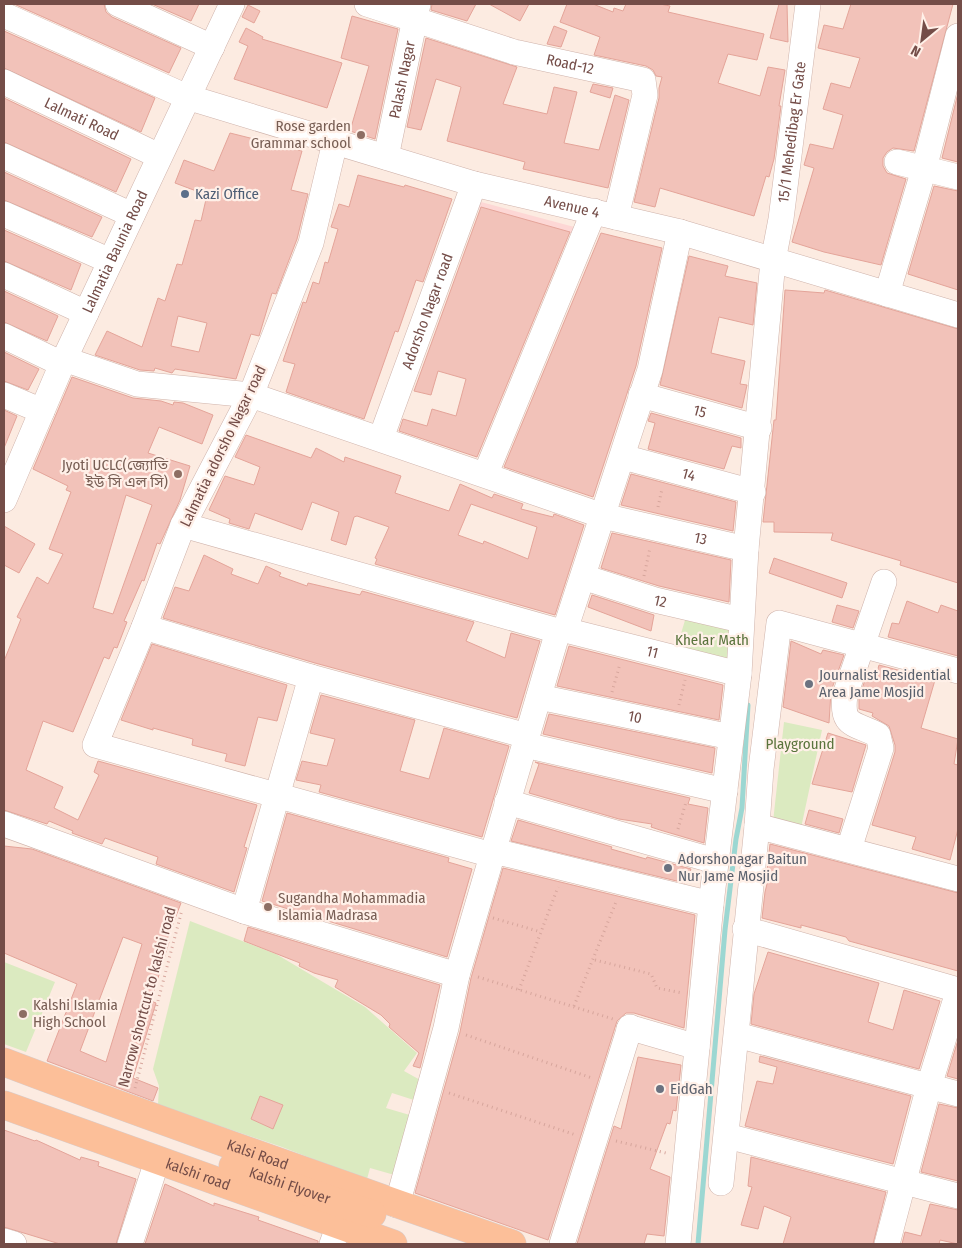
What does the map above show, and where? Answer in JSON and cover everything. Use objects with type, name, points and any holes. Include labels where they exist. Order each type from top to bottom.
[{"type":"main road","name":"Kalsi Road","points":[[4,1062],[129,1110],[512,1244]]},
{"type":"main road","name":"Kalshi Flyover","points":[[4,1082],[259,1176],[341,1225],[464,1244]]},
{"type":"main road","name":"kalshi road","points":[[4,1105],[393,1244]]},
{"type":"street","points":[[118,4],[212,47]]},
{"type":"street","name":"Lalmatia Baunia Road","points":[[4,500],[12,457],[42,411],[110,261],[232,4]]},
{"type":"street","name":"Road-12","points":[[367,4],[417,12],[514,52],[643,80],[645,95],[605,214]]},
{"type":"street","name":"15/1 Mehedibag Er Gate","points":[[678,1244],[715,861],[739,674],[746,549],[759,428],[773,261],[781,219],[808,4]]},
{"type":"street","name":"Palash Nagar","points":[[386,157],[417,12]]},
{"type":"street","name":"Avenue 4","points":[[9,17],[188,97],[474,184],[680,232],[958,315]]},
{"type":"street","points":[[887,294],[924,169],[958,36]]},
{"type":"street","name":"Lalmati Road","points":[[4,82],[160,156]]},
{"type":"street","name":"Lalmatia adorsho Nagar road","points":[[276,794],[95,745],[144,627],[183,525],[251,394],[312,243],[335,142]]},
{"type":"street","points":[[4,156],[132,215]]},
{"type":"street","points":[[896,162],[958,177]]},
{"type":"street","name":"Adorsho Nagar road","points":[[381,438],[474,184]]},
{"type":"street","points":[[4,214],[110,261]]},
{"type":"street","points":[[486,474],[605,214]]},
{"type":"street","points":[[397,1205],[446,1028],[458,973],[507,802],[539,697],[583,578],[650,370],[680,232]]},
{"type":"street","points":[[4,275],[86,313]]},
{"type":"street","name":"13","points":[[4,336],[63,362],[137,384],[251,394],[603,516],[654,526],[746,549]]},
{"type":"street","points":[[4,395],[42,411]]},
{"type":"street","name":"15","points":[[641,395],[759,428]]},
{"type":"street","name":"14","points":[[623,457],[753,492]]},
{"type":"street","name":"11","points":[[183,525],[562,631],[739,674]]},
{"type":"street","name":"12","points":[[583,578],[640,596],[741,620]]},
{"type":"street","points":[[849,849],[881,748],[878,734],[847,720],[843,712],[845,696],[884,582]]},
{"type":"street","points":[[721,1183],[737,1035],[761,769],[779,623],[958,672]]},
{"type":"street","points":[[144,627],[526,740],[724,790]]},
{"type":"street","points":[[244,911],[311,677]]},
{"type":"street","name":"10","points":[[539,697],[731,737]]},
{"type":"street","points":[[276,794],[492,855],[496,852],[502,853],[622,884],[711,904]]},
{"type":"street","points":[[507,802],[715,861]]},
{"type":"street","points":[[4,824],[244,911],[458,973]]},
{"type":"street","points":[[757,826],[958,879]]},
{"type":"street","points":[[746,929],[958,991],[902,1181],[887,1244]]},
{"type":"street","points":[[562,1244],[630,1028],[697,1047]]},
{"type":"street","points":[[737,1035],[958,1094]]},
{"type":"street","points":[[726,1136],[958,1196]]},
{"type":"street","points":[[130,1244],[157,1161]]},
{"type":"street","points":[[4,1240],[14,1244]]},
{"type":"path","points":[[640,596],[667,469]]},
{"type":"path","points":[[607,712],[625,645]]},
{"type":"path","points":[[673,725],[690,661]]},
{"type":"path","points":[[671,849],[692,783]]},
{"type":"path","points":[[519,990],[564,868]]},
{"type":"path","points":[[574,1006],[595,960],[622,884]]},
{"type":"path","name":"Narrow shortcut to kalshi road","points":[[129,1110],[188,890]]},
{"type":"path","points":[[475,913],[541,932]]},
{"type":"path","points":[[595,960],[651,974],[657,988],[702,996]]},
{"type":"path","points":[[458,973],[574,1006],[630,1024],[630,1028]]},
{"type":"path","points":[[446,1028],[612,1084]]},
{"type":"path","points":[[430,1086],[596,1139],[686,1158]]},
{"type":"shaded area","points":[[481,202],[578,228],[574,234],[478,208]]},
{"type":"green space","name":"Khelar Math","points":[[686,617],[733,626],[734,666],[676,650]]},
{"type":"green space","name":"Playground","points":[[784,722],[822,730],[801,828],[773,822]]},
{"type":"green space","points":[[190,921],[276,954],[365,1007],[417,1053],[404,1071],[422,1081],[417,1101],[392,1093],[386,1108],[413,1116],[398,1176],[370,1168],[367,1179],[362,1178],[282,1147],[158,1105],[159,1086],[153,1069]]},
{"type":"green space","points":[[4,962],[55,982],[26,1052],[4,1044]]},
{"type":"building","points":[[14,4],[104,4],[106,12],[112,17],[181,48],[169,73]]},
{"type":"building","points":[[152,4],[199,4],[191,21]]},
{"type":"building","points":[[432,4],[476,4],[467,21],[431,10]]},
{"type":"building","points":[[489,4],[529,4],[520,21]]},
{"type":"building","points":[[567,4],[593,4],[613,12],[614,8],[623,11],[626,4],[660,4],[670,6],[668,12],[764,34],[757,60],[728,54],[718,83],[760,96],[768,67],[785,70],[779,106],[781,106],[774,159],[769,177],[766,176],[754,216],[660,188],[655,207],[634,202],[659,98],[662,77],[656,76],[653,70],[646,66],[594,55],[600,37],[560,22]]},
{"type":"building","points":[[779,4],[787,4],[788,42],[770,38]]},
{"type":"building","points":[[851,4],[953,4],[914,151],[893,148],[883,158],[883,166],[887,173],[906,179],[881,265],[824,252],[792,242],[814,168],[804,165],[810,144],[833,149],[843,115],[823,109],[831,83],[850,88],[860,58],[818,48],[824,25],[843,29]]},
{"type":"building","points":[[248,5],[260,11],[254,23],[242,17]]},
{"type":"building","points":[[352,16],[398,29],[375,139],[350,131],[369,66],[341,58]]},
{"type":"building","points":[[554,26],[567,31],[561,47],[547,44]]},
{"type":"building","points":[[246,28],[263,37],[262,39],[342,63],[327,108],[234,79],[248,46],[239,42]]},
{"type":"building","points":[[4,31],[155,98],[141,132],[4,68]]},
{"type":"building","points":[[426,38],[517,67],[503,104],[547,114],[554,87],[577,92],[564,143],[599,150],[615,95],[629,100],[608,188],[523,169],[525,162],[447,141],[461,87],[436,79],[421,130],[407,127]]},
{"type":"building","points":[[593,84],[613,88],[610,98],[590,92]]},
{"type":"building","points":[[958,93],[958,162],[942,158]]},
{"type":"building","points":[[4,98],[131,159],[116,192],[4,142]]},
{"type":"building","points":[[230,133],[302,151],[291,190],[308,194],[297,239],[276,294],[272,293],[259,336],[251,334],[236,379],[175,369],[172,373],[155,368],[154,371],[140,370],[95,355],[107,331],[142,347],[158,298],[165,301],[177,264],[182,265],[195,220],[201,221],[207,195],[175,183],[184,160],[214,171]],"holes":[[[178,316],[207,323],[199,352],[171,346]]]},
{"type":"building","points":[[4,172],[102,217],[92,237],[4,200]]},
{"type":"building","points":[[358,175],[404,187],[405,185],[452,199],[423,282],[416,280],[398,332],[395,331],[364,419],[286,392],[295,364],[283,361],[303,302],[306,303],[313,282],[319,284],[325,262],[328,263],[338,229],[331,227],[339,204],[349,207]]},
{"type":"building","points":[[934,186],[958,191],[958,290],[908,274]]},
{"type":"building","points":[[481,207],[570,232],[477,457],[399,431],[403,419],[427,426],[432,409],[456,416],[466,379],[438,371],[431,395],[414,391]]},
{"type":"building","points":[[4,230],[81,264],[71,290],[4,261]]},
{"type":"building","points":[[601,233],[662,248],[636,366],[593,497],[504,467]]},
{"type":"building","points":[[689,256],[728,266],[725,276],[757,283],[753,325],[719,317],[711,353],[745,361],[740,384],[747,385],[742,408],[660,385]]},
{"type":"building","points":[[785,290],[824,293],[825,290],[958,329],[958,583],[900,565],[901,561],[831,540],[833,533],[774,532],[774,522],[763,522],[774,420],[776,420]]},
{"type":"building","points":[[4,291],[58,316],[47,341],[4,322]]},
{"type":"building","points":[[4,352],[39,369],[28,390],[4,381]]},
{"type":"building","points":[[72,377],[133,398],[161,401],[173,405],[174,402],[183,403],[213,415],[202,444],[159,427],[148,453],[190,466],[180,500],[160,544],[157,543],[144,581],[142,580],[124,621],[127,622],[117,648],[114,647],[109,659],[104,657],[73,732],[43,721],[26,770],[63,787],[54,808],[78,820],[99,775],[94,772],[98,761],[257,805],[244,847],[247,848],[234,892],[156,864],[158,857],[105,838],[102,844],[72,833],[73,831],[49,821],[47,824],[4,810],[4,661],[21,619],[17,617],[37,577],[48,584],[63,554],[49,549],[71,492],[66,490],[68,486],[33,469]],"holes":[[[126,495],[152,505],[113,614],[93,608]]]},
{"type":"building","points":[[4,410],[17,416],[4,448]]},
{"type":"building","points":[[651,413],[741,438],[741,448],[732,446],[724,469],[648,449],[655,423],[648,421]]},
{"type":"building","points":[[246,435],[311,458],[316,448],[344,462],[345,457],[401,476],[395,493],[449,511],[460,484],[492,498],[494,494],[523,504],[521,509],[553,517],[554,514],[584,525],[555,615],[375,564],[377,559],[375,558],[389,527],[357,516],[354,517],[346,545],[331,540],[339,512],[312,502],[302,530],[255,513],[249,529],[229,523],[230,519],[209,510],[225,476],[254,485],[260,467],[235,457]],"holes":[[[471,504],[537,527],[528,559],[484,541],[483,544],[458,535]]]},
{"type":"building","points":[[631,474],[736,502],[733,531],[621,505]]},
{"type":"building","points":[[4,526],[35,544],[19,573],[4,565]]},
{"type":"building","points":[[612,533],[731,560],[729,602],[659,586],[601,568]]},
{"type":"building","points":[[204,555],[233,569],[231,574],[258,584],[266,566],[281,573],[279,576],[307,586],[308,583],[360,595],[362,591],[474,622],[466,641],[505,658],[511,633],[540,641],[517,718],[315,663],[163,618],[175,587],[189,591]]},
{"type":"building","points":[[774,558],[847,583],[842,598],[769,573]]},
{"type":"building","points":[[592,595],[654,615],[651,631],[588,607]]},
{"type":"building","points":[[907,601],[938,613],[941,605],[958,611],[958,656],[888,637],[892,623],[899,624]]},
{"type":"building","points":[[837,605],[859,611],[853,628],[832,622]]},
{"type":"building","name":"Journalist Residential Area Jame Mosjid","points":[[791,641],[821,654],[823,650],[844,655],[831,691],[829,723],[783,707]]},
{"type":"building","points":[[152,644],[287,685],[277,721],[258,717],[245,766],[225,761],[227,754],[192,745],[193,739],[153,728],[153,730],[121,720]]},
{"type":"building","points":[[569,646],[723,685],[719,720],[557,686]]},
{"type":"building","points":[[879,665],[935,680],[921,728],[958,739],[954,764],[958,765],[958,829],[950,860],[912,849],[916,837],[872,825],[895,752],[895,745],[889,726],[872,716],[873,713],[859,709],[859,698],[867,674],[876,676]]},
{"type":"building","points":[[321,695],[415,720],[400,771],[429,779],[444,728],[509,746],[482,837],[319,792],[321,785],[296,780],[302,761],[327,766],[335,739],[310,733]]},
{"type":"building","points":[[549,714],[715,748],[712,773],[543,734]]},
{"type":"building","points":[[828,733],[866,745],[852,792],[812,784]]},
{"type":"building","points":[[535,762],[690,798],[688,804],[708,808],[704,843],[651,827],[652,824],[619,819],[529,793],[539,764]]},
{"type":"building","points":[[809,810],[843,819],[839,833],[805,824]]},
{"type":"building","points":[[287,813],[449,858],[448,862],[472,869],[447,957],[262,901]]},
{"type":"building","points":[[518,820],[612,847],[611,849],[646,859],[647,857],[691,869],[685,883],[511,841]]},
{"type":"building","points":[[770,844],[958,893],[958,971],[849,941],[846,937],[801,925],[801,928],[762,918],[770,872],[767,871]]},
{"type":"building","points":[[4,846],[32,849],[181,903],[166,942],[169,942],[151,1001],[156,1003],[133,1078],[158,1088],[153,1101],[47,1061],[77,984],[4,953]],"holes":[[[123,937],[142,944],[106,1062],[80,1051]]]},
{"type":"building","points":[[503,868],[695,915],[684,1028],[634,1013],[626,1013],[617,1021],[548,1240],[415,1193],[460,1032],[471,978]]},
{"type":"building","points":[[248,927],[440,985],[420,1068],[413,1066],[419,1053],[389,1027],[390,1024],[381,1015],[335,987],[338,980],[314,973],[299,966],[300,963],[244,941]]},
{"type":"building","points":[[768,952],[879,983],[868,1022],[893,1030],[904,990],[940,1001],[919,1069],[751,1024],[754,994]]},
{"type":"building","points":[[958,1040],[958,1079],[947,1076]]},
{"type":"building","points":[[760,1056],[911,1096],[893,1164],[745,1126],[757,1081],[773,1084],[777,1067],[759,1062]]},
{"type":"building","points":[[638,1057],[681,1065],[676,1111],[673,1110],[670,1124],[667,1123],[650,1169],[670,1177],[664,1236],[647,1234],[644,1244],[577,1244],[614,1126],[621,1129]]},
{"type":"building","points":[[260,1096],[283,1105],[273,1129],[251,1119]]},
{"type":"building","points":[[939,1104],[958,1108],[958,1181],[921,1172]]},
{"type":"building","points":[[4,1130],[36,1140],[80,1160],[81,1157],[99,1162],[98,1166],[136,1179],[116,1244],[60,1244],[4,1227]]},
{"type":"building","points":[[751,1157],[886,1192],[873,1244],[783,1244],[791,1217],[764,1206],[758,1229],[741,1225],[752,1187],[748,1186]]},
{"type":"building","points":[[165,1184],[214,1206],[214,1203],[259,1217],[258,1220],[318,1241],[318,1244],[145,1244]]},
{"type":"building","points":[[930,1204],[958,1210],[958,1244],[940,1240],[939,1244],[902,1244],[905,1232],[921,1236]]},
{"type":"waterway","points":[[698,1244],[725,930],[736,839],[742,808],[748,705]]},
{"type":"place","name":"Rose garden Grammar school","points":[[361,135]]},
{"type":"place","name":"Kazi Office","points":[[185,194]]},
{"type":"place","name":"Jyoti UCLC(জ্যোতি ইউ সি এল সি)","points":[[178,474]]},
{"type":"place","name":"Journalist Residential Area Jame Mosjid","points":[[809,684]]},
{"type":"place","name":"Adorshonagar Baitun Nur Jame Mosjid","points":[[668,868]]},
{"type":"place","name":"Sugandha Mohammadia Islamia Madrasa","points":[[268,907]]},
{"type":"place","name":"Kalshi Islamia High School","points":[[23,1014]]},
{"type":"place","name":"EidGah","points":[[660,1089]]}]
